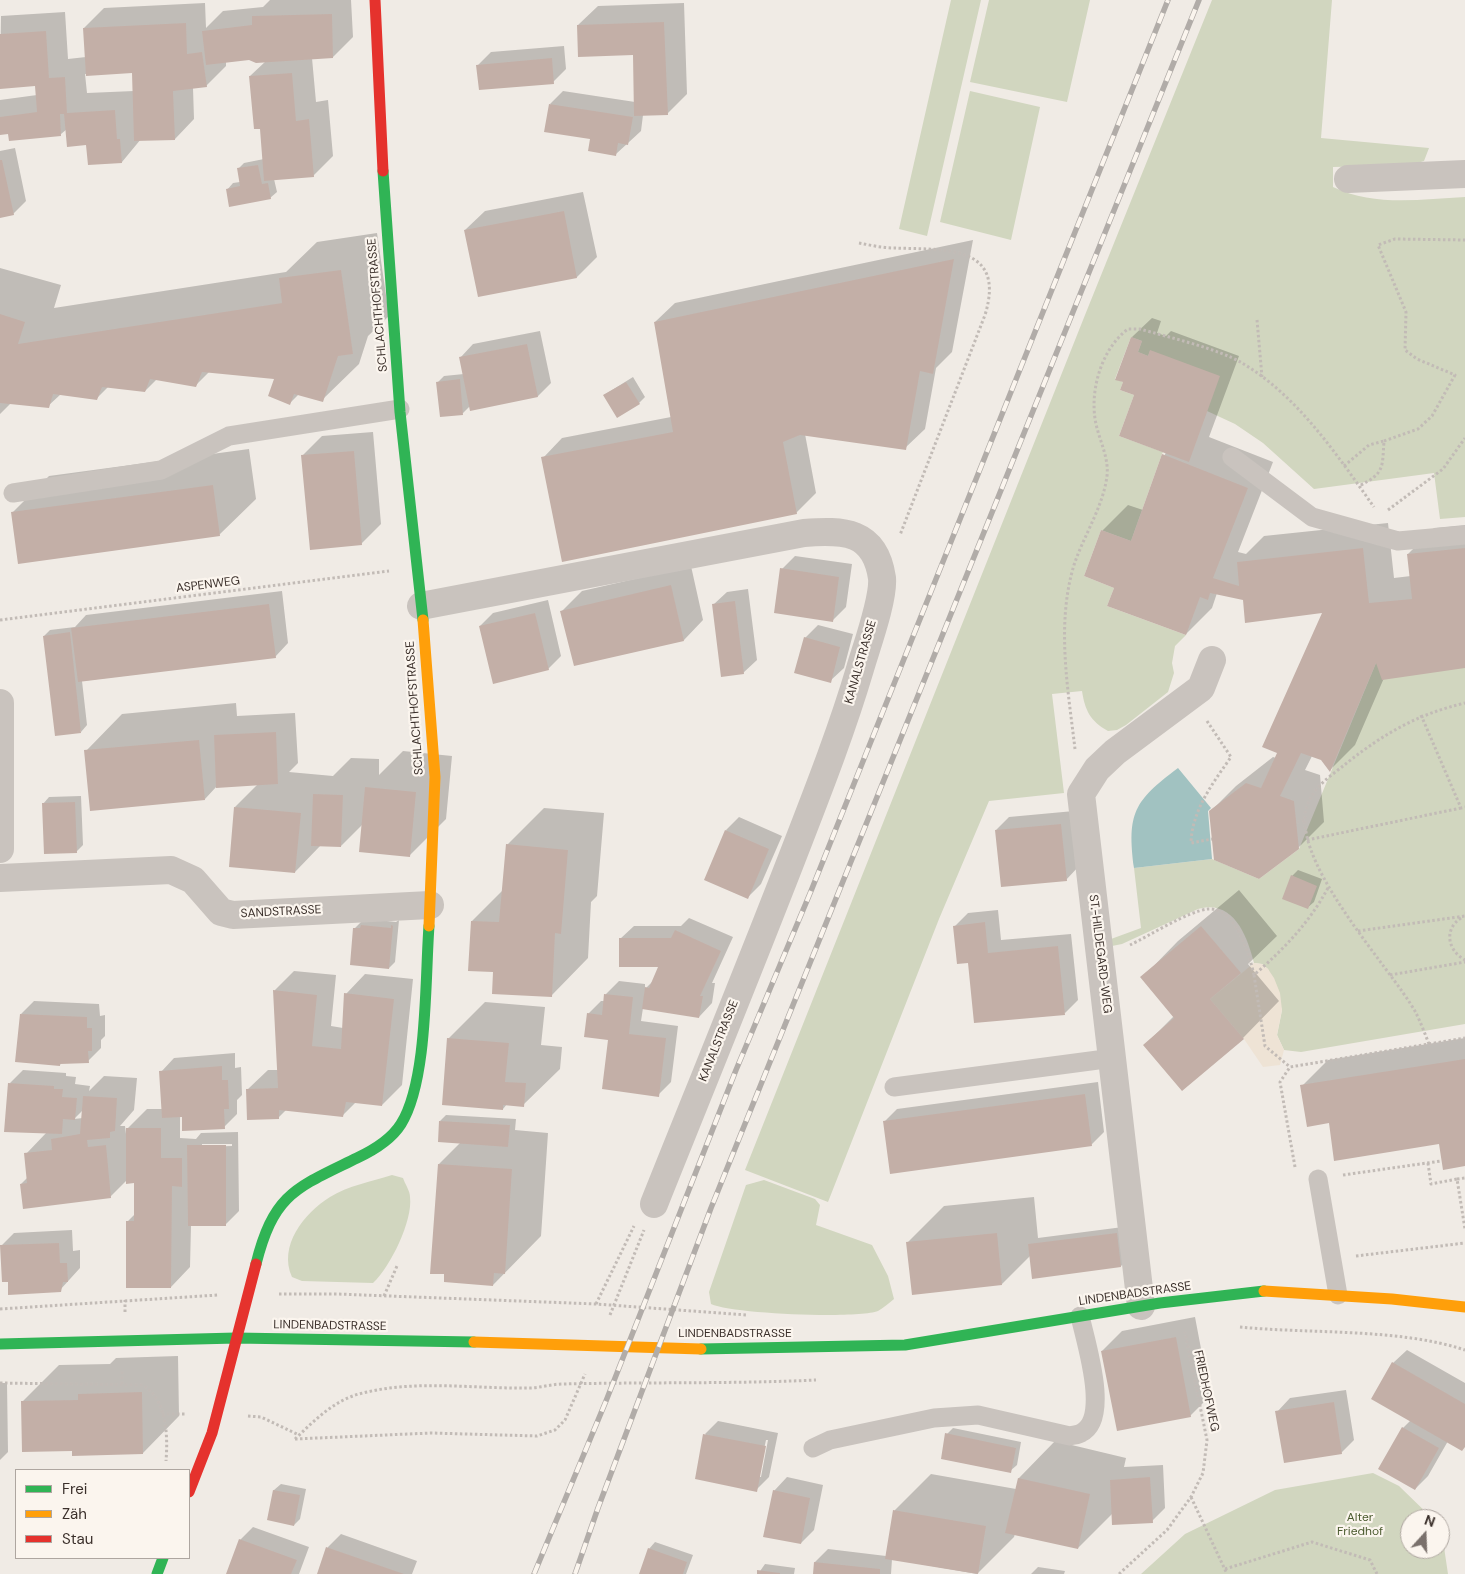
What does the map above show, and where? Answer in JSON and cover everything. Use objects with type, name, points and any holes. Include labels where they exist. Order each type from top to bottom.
[{"type":"street","name":"SCHLACHTHOFSTRASSE","points":[[190,1489],[212,1432],[248,1294],[265,1236],[275,1212],[285,1200],[318,1176],[344,1162],[368,1155],[389,1141],[404,1122],[412,1100],[417,1067],[430,905],[434,755],[421,606],[400,409],[383,201],[375,0]]},
{"type":"street","points":[[1348,179],[1465,174]]},
{"type":"street","name":"KANALSTRASSE","points":[[421,606],[804,533],[845,532],[860,538],[874,554],[882,579],[877,607],[848,710],[769,918],[653,1208]]},
{"type":"street","points":[[1081,794],[1097,770],[1115,752],[1201,688],[1212,660]]},
{"type":"street","points":[[0,703],[0,849]]},
{"type":"street","name":"ST.-HILDEGARD-WEG","points":[[1081,794],[1141,1306]]},
{"type":"street","name":"SANDSTRASSE","points":[[0,878],[171,870],[193,880],[221,912],[232,915],[430,905]]},
{"type":"street","name":"LINDENBADSTRASSE","points":[[0,1344],[236,1338],[568,1343],[696,1349],[905,1345],[1141,1306],[1266,1291],[1392,1299],[1465,1307]]},
{"type":"street","points":[[1392,1299],[1456,1319]]},
{"type":"street","points":[[156,1574],[163,1559]]},
{"type":"lane","points":[[13,493],[161,470],[229,436],[400,409]]},
{"type":"lane","points":[[1232,457],[1312,517],[1398,541],[1465,535]]},
{"type":"lane","points":[[894,1087],[1113,1058]]},
{"type":"lane","points":[[1318,1179],[1338,1295]]},
{"type":"lane","points":[[813,1448],[830,1440],[934,1418],[978,1415],[1070,1436],[1082,1433],[1093,1420],[1096,1381],[1080,1316]]},
{"type":"path","points":[[1344,466],[1369,445],[1418,429],[1432,416],[1456,375],[1417,359],[1405,350],[1406,312],[1378,245],[1395,239],[1465,240]]},
{"type":"path","points":[[859,243],[892,248],[944,249],[971,257],[983,267],[990,281],[991,296],[985,315],[899,536]]},
{"type":"path","points":[[1257,320],[1262,378]]},
{"type":"path","points":[[1081,794],[1067,683],[1064,640],[1067,596],[1074,565],[1105,487],[1107,470],[1105,453],[1093,409],[1099,375],[1116,337],[1128,329],[1140,329],[1242,363],[1262,378],[1313,426],[1398,541]]},
{"type":"path","points":[[1380,516],[1444,469],[1465,438]]},
{"type":"path","points":[[1359,486],[1376,478],[1383,468],[1384,441]]},
{"type":"path","name":"ASPENWEG","points":[[0,620],[417,567]]},
{"type":"path","points":[[1192,695],[1213,732],[1232,757],[1210,789],[1191,829],[1191,843],[1212,839]]},
{"type":"path","points":[[1429,1044],[1416,1012],[1358,931],[1329,886],[1307,840],[1304,820],[1309,800],[1321,784],[1370,746],[1421,715],[1465,703]]},
{"type":"path","points":[[1307,840],[1463,807],[1421,715]]},
{"type":"path","points":[[1297,822],[1304,820]]},
{"type":"path","points":[[1254,975],[1281,952],[1302,929],[1329,886]]},
{"type":"path","points":[[1100,953],[1124,948],[1190,915],[1209,909],[1222,914],[1236,926],[1247,950],[1254,975],[1265,1046],[1290,1067]]},
{"type":"path","points":[[1358,931],[1464,916]]},
{"type":"path","points":[[1464,916],[1453,923],[1449,933],[1450,946],[1465,961]]},
{"type":"path","points":[[1390,975],[1465,961]]},
{"type":"path","points":[[1441,1161],[1318,1179],[1294,1166],[1280,1082],[1290,1067],[1465,1038]]},
{"type":"path","points":[[1428,1163],[1431,1184],[1465,1178]]},
{"type":"path","points":[[1457,1179],[1465,1229]]},
{"type":"path","points":[[621,1288],[653,1208]]},
{"type":"path","points":[[596,1304],[635,1225],[653,1208]]},
{"type":"path","points":[[1331,1259],[1465,1243]]},
{"type":"path","points":[[384,1296],[397,1266]]},
{"type":"path","points":[[0,1310],[203,1295],[248,1294],[384,1296],[467,1301],[596,1304],[754,1315]]},
{"type":"path","name":"FRIEDHOFWEG","points":[[1119,1574],[1168,1530],[1191,1497],[1203,1473],[1207,1440],[1178,1301]]},
{"type":"path","points":[[0,1383],[143,1385],[152,1391],[160,1407],[166,1431],[166,1464]]},
{"type":"path","points":[[295,1439],[431,1433],[537,1436],[554,1430],[565,1420],[578,1392]]},
{"type":"path","points":[[1191,1497],[1227,1574]]},
{"type":"path","points":[[1225,1569],[1312,1542],[1370,1560],[1377,1574]]},
{"type":"green space","points":[[951,0],[981,0],[927,236],[899,229]]},
{"type":"green space","points":[[989,0],[1090,0],[1067,102],[970,82]]},
{"type":"green space","points":[[1212,0],[1332,0],[1321,138],[1429,148],[1424,161],[1411,165],[1333,167],[1333,187],[1365,197],[1381,199],[1415,200],[1465,197],[1465,517],[1440,519],[1434,473],[1314,489],[1263,443],[1235,424],[1207,411],[1150,351],[1148,356],[1138,352],[1142,341],[1131,337],[1115,379],[1123,382],[1120,390],[1134,395],[1119,436],[1163,452],[1131,541],[1101,530],[1084,576],[1114,588],[1107,606],[1186,635],[1175,646],[1172,663],[1174,673],[1168,692],[1126,725],[1117,730],[1108,731],[1089,714],[1082,691],[1052,694],[1064,793],[989,801],[939,919],[828,1202],[745,1170]]},
{"type":"green space","points":[[970,91],[1040,107],[1011,240],[940,222]]},
{"type":"green space","points":[[1376,663],[1465,668],[1465,1024],[1301,1052],[1284,1050],[1277,1035],[1282,1010],[1268,969],[1262,964],[1254,963],[1242,931],[1229,914],[1221,909],[1210,907],[1198,909],[1122,944],[1112,946],[1111,939],[1141,928],[1134,868],[1212,859],[1259,879],[1299,849]]},
{"type":"green space","points":[[392,1175],[403,1178],[410,1195],[410,1207],[399,1243],[380,1276],[373,1283],[302,1281],[292,1277],[288,1254],[291,1242],[296,1231],[311,1212],[337,1193]]},
{"type":"green space","points":[[764,1180],[815,1199],[820,1205],[816,1225],[872,1245],[888,1276],[894,1299],[878,1311],[846,1315],[767,1313],[723,1308],[711,1304],[709,1292],[746,1185]]},
{"type":"green space","name":"Alter Friedhof","points":[[1373,1473],[1399,1486],[1423,1509],[1400,1509],[1400,1559],[1446,1559],[1448,1574],[1141,1574],[1185,1534],[1275,1490]]},
{"type":"shaded area","points":[[1254,963],[1262,964],[1268,969],[1280,993],[1282,1010],[1277,1035],[1284,1050],[1280,1065],[1263,1067],[1244,1039],[1210,999]]},
{"type":"water","points":[[1178,768],[1211,808],[1208,811],[1212,859],[1134,868],[1132,834],[1133,821],[1137,810],[1152,790]]},
{"type":"building","points":[[332,14],[333,58],[256,63],[249,60],[206,65],[202,31],[252,25],[252,16]]},
{"type":"building","points":[[664,22],[668,115],[634,116],[633,55],[578,57],[577,25]]},
{"type":"building","points":[[186,23],[187,54],[202,52],[207,87],[173,91],[175,140],[134,141],[132,73],[86,76],[83,28]]},
{"type":"building","points":[[46,31],[49,78],[65,77],[67,113],[115,110],[117,139],[120,139],[122,163],[88,165],[86,145],[67,147],[64,114],[60,114],[61,136],[9,141],[8,134],[0,135],[0,117],[37,112],[35,86],[0,89],[0,34]]},
{"type":"building","points":[[552,58],[554,84],[479,90],[476,65]]},
{"type":"building","points":[[292,73],[296,121],[309,119],[314,177],[264,181],[260,129],[254,129],[249,76]]},
{"type":"building","points":[[549,104],[633,117],[628,145],[618,143],[616,156],[588,151],[590,139],[544,132]]},
{"type":"building","points":[[0,160],[2,160],[14,215],[0,218]]},
{"type":"building","points":[[258,165],[262,184],[268,183],[271,199],[229,207],[226,189],[240,186],[237,168]]},
{"type":"building","points":[[564,211],[577,278],[478,297],[464,230]]},
{"type":"building","points":[[954,259],[933,374],[920,371],[906,450],[800,435],[783,442],[797,514],[562,562],[541,457],[673,432],[654,322]]},
{"type":"building","points":[[341,270],[353,354],[338,356],[323,402],[294,394],[290,405],[268,396],[274,379],[202,372],[196,387],[150,379],[145,392],[102,387],[97,400],[53,394],[49,408],[0,403],[0,314],[25,322],[18,344],[282,303],[279,278]]},
{"type":"building","points":[[1131,337],[1142,341],[1138,352],[1148,356],[1150,350],[1220,376],[1189,462],[1119,436],[1134,395],[1120,390],[1123,382],[1115,380]]},
{"type":"building","points":[[527,344],[538,397],[470,411],[459,357]]},
{"type":"building","points":[[460,379],[463,415],[440,417],[436,382]]},
{"type":"building","points":[[626,382],[640,404],[617,418],[603,395]]},
{"type":"building","points":[[354,451],[362,545],[310,550],[301,455]]},
{"type":"building","points":[[1162,454],[1248,488],[1213,578],[1239,586],[1237,562],[1363,548],[1369,603],[1412,599],[1407,554],[1465,548],[1465,668],[1382,680],[1376,663],[1330,772],[1321,760],[1301,753],[1280,796],[1294,801],[1299,849],[1259,879],[1214,860],[1209,811],[1246,783],[1261,788],[1277,753],[1262,747],[1322,613],[1245,623],[1243,600],[1210,593],[1208,600],[1200,597],[1186,635],[1107,606],[1114,588],[1084,576],[1101,530],[1131,541]]},
{"type":"building","points":[[213,485],[220,536],[18,564],[11,512]]},
{"type":"building","points":[[780,568],[839,577],[833,622],[774,613]]},
{"type":"building","points":[[671,585],[684,641],[574,666],[560,611]]},
{"type":"building","points":[[735,601],[744,674],[721,677],[712,604]]},
{"type":"building","points":[[269,604],[276,658],[78,682],[71,628]]},
{"type":"building","points":[[535,613],[549,670],[493,684],[479,626]]},
{"type":"building","points":[[70,632],[81,733],[55,736],[43,636]]},
{"type":"building","points":[[804,637],[840,647],[831,683],[794,673]]},
{"type":"building","points":[[276,732],[278,784],[216,788],[214,735]]},
{"type":"building","points":[[199,740],[205,800],[90,811],[84,750]]},
{"type":"building","points":[[365,787],[416,792],[410,857],[359,852]]},
{"type":"building","points":[[313,794],[343,795],[341,847],[311,846]]},
{"type":"building","points":[[75,802],[77,853],[44,854],[42,803]]},
{"type":"building","points":[[234,807],[301,813],[295,873],[229,867]]},
{"type":"building","points":[[1061,824],[1067,881],[1001,887],[995,830]]},
{"type":"building","points":[[725,830],[769,849],[748,899],[704,880]]},
{"type":"building","points":[[506,844],[568,850],[561,934],[555,933],[552,997],[492,994],[493,972],[468,971],[471,921],[499,922]]},
{"type":"building","points":[[1291,875],[1317,886],[1308,909],[1282,899]]},
{"type":"building","points":[[985,922],[988,953],[1058,946],[1065,1015],[974,1023],[968,963],[957,964],[953,926]]},
{"type":"building","points":[[361,925],[391,928],[391,925],[393,926],[389,969],[350,965],[353,928],[360,928]]},
{"type":"building","points":[[1201,926],[1241,973],[1210,999],[1244,1039],[1182,1091],[1143,1045],[1174,1018],[1140,977]]},
{"type":"building","points":[[675,930],[721,951],[700,996],[703,996],[699,1018],[642,1009],[645,987],[649,988],[658,967],[619,967],[619,938],[671,938]]},
{"type":"building","points":[[273,990],[317,995],[312,1046],[341,1049],[344,993],[394,999],[382,1106],[346,1102],[343,1117],[279,1110],[279,1119],[247,1120],[246,1089],[278,1088]]},
{"type":"building","points":[[604,994],[633,997],[629,1034],[666,1038],[659,1097],[602,1089],[608,1040],[584,1037],[587,1013],[602,1015]]},
{"type":"building","points":[[20,1014],[87,1017],[87,1028],[92,1028],[92,1051],[88,1051],[89,1063],[60,1064],[60,1066],[15,1062]]},
{"type":"building","points":[[447,1038],[509,1043],[505,1082],[526,1083],[524,1107],[503,1105],[503,1110],[442,1105]]},
{"type":"building","points":[[1465,1059],[1465,1166],[1443,1170],[1439,1144],[1334,1161],[1329,1123],[1307,1127],[1300,1085]]},
{"type":"building","points":[[222,1066],[222,1080],[228,1080],[229,1109],[224,1109],[225,1129],[182,1131],[182,1117],[162,1118],[159,1071]]},
{"type":"building","points":[[8,1083],[54,1086],[54,1089],[63,1089],[62,1097],[77,1098],[75,1120],[63,1119],[62,1134],[4,1132]]},
{"type":"building","points":[[1085,1094],[1092,1146],[890,1174],[883,1121]]},
{"type":"building","points":[[83,1096],[117,1098],[115,1131],[110,1132],[110,1138],[87,1140],[88,1147],[106,1145],[111,1198],[23,1209],[20,1184],[27,1183],[24,1153],[52,1150],[51,1139],[80,1134]]},
{"type":"building","points":[[439,1121],[510,1125],[508,1147],[438,1142]]},
{"type":"building","points":[[126,1128],[161,1128],[161,1158],[182,1158],[182,1187],[172,1186],[171,1288],[126,1288],[126,1221],[134,1221],[134,1183],[126,1184]]},
{"type":"building","points":[[187,1145],[226,1145],[226,1226],[188,1226]]},
{"type":"building","points":[[438,1164],[512,1169],[505,1274],[494,1273],[493,1286],[444,1282],[444,1274],[430,1274]]},
{"type":"building","points":[[997,1233],[1002,1285],[912,1295],[906,1242]]},
{"type":"building","points":[[1117,1233],[1121,1267],[1032,1279],[1028,1244]]},
{"type":"building","points":[[59,1243],[60,1263],[67,1263],[68,1282],[63,1282],[61,1292],[8,1295],[8,1282],[2,1282],[0,1245]]},
{"type":"building","points":[[1176,1337],[1191,1417],[1117,1431],[1101,1351]]},
{"type":"building","points":[[1392,1362],[1465,1404],[1465,1447],[1462,1451],[1371,1399]]},
{"type":"building","points":[[142,1392],[143,1454],[72,1456],[72,1451],[22,1452],[21,1401],[78,1400],[78,1394]]},
{"type":"building","points":[[1334,1402],[1342,1454],[1284,1463],[1275,1411]]},
{"type":"building","points":[[1402,1427],[1439,1448],[1415,1490],[1378,1469]]},
{"type":"building","points":[[945,1433],[1016,1448],[1011,1473],[941,1459]]},
{"type":"building","points":[[703,1434],[766,1446],[757,1492],[695,1479]]},
{"type":"building","points":[[1150,1477],[1153,1523],[1112,1525],[1110,1480]]},
{"type":"building","points":[[1018,1478],[1090,1494],[1078,1549],[1005,1533]]},
{"type":"building","points":[[273,1490],[300,1495],[294,1526],[267,1520]]},
{"type":"building","points":[[773,1490],[810,1498],[801,1544],[763,1537]]},
{"type":"building","points":[[893,1510],[986,1526],[978,1574],[885,1559]]},
{"type":"building","points":[[239,1539],[297,1560],[291,1574],[226,1574]]},
{"type":"building","points":[[326,1547],[404,1574],[317,1574]]},
{"type":"building","points":[[648,1548],[687,1562],[683,1574],[639,1574]]},
{"type":"building","points":[[814,1562],[880,1569],[880,1574],[813,1574]]},
{"type":"building","points":[[757,1570],[780,1573],[780,1574],[757,1574]]},
{"type":"railway","points":[[534,1574],[606,1401],[736,1070],[811,891],[1168,0]]},
{"type":"railway","points":[[575,1574],[711,1208],[1199,0]]},
{"type":"traffic: fast","points":[[383,171],[400,412],[423,620]]},
{"type":"traffic: fast","points":[[256,1264],[271,1222],[280,1207],[290,1196],[318,1177],[376,1148],[387,1140],[401,1124],[410,1105],[421,1056],[426,1000],[429,926]]},
{"type":"traffic: fast","points":[[701,1349],[905,1345],[1160,1303],[1264,1291]]},
{"type":"traffic: fast","points":[[0,1344],[236,1338],[474,1342]]},
{"type":"traffic: fast","points":[[157,1574],[163,1559]]},
{"type":"traffic: slow","points":[[423,620],[435,777],[429,926]]},
{"type":"traffic: slow","points":[[1264,1291],[1392,1299],[1465,1307]]},
{"type":"traffic: slow","points":[[474,1342],[701,1349]]},
{"type":"traffic: jam","points":[[375,0],[383,171]]},
{"type":"traffic: jam","points":[[190,1489],[212,1433],[256,1264]]}]
